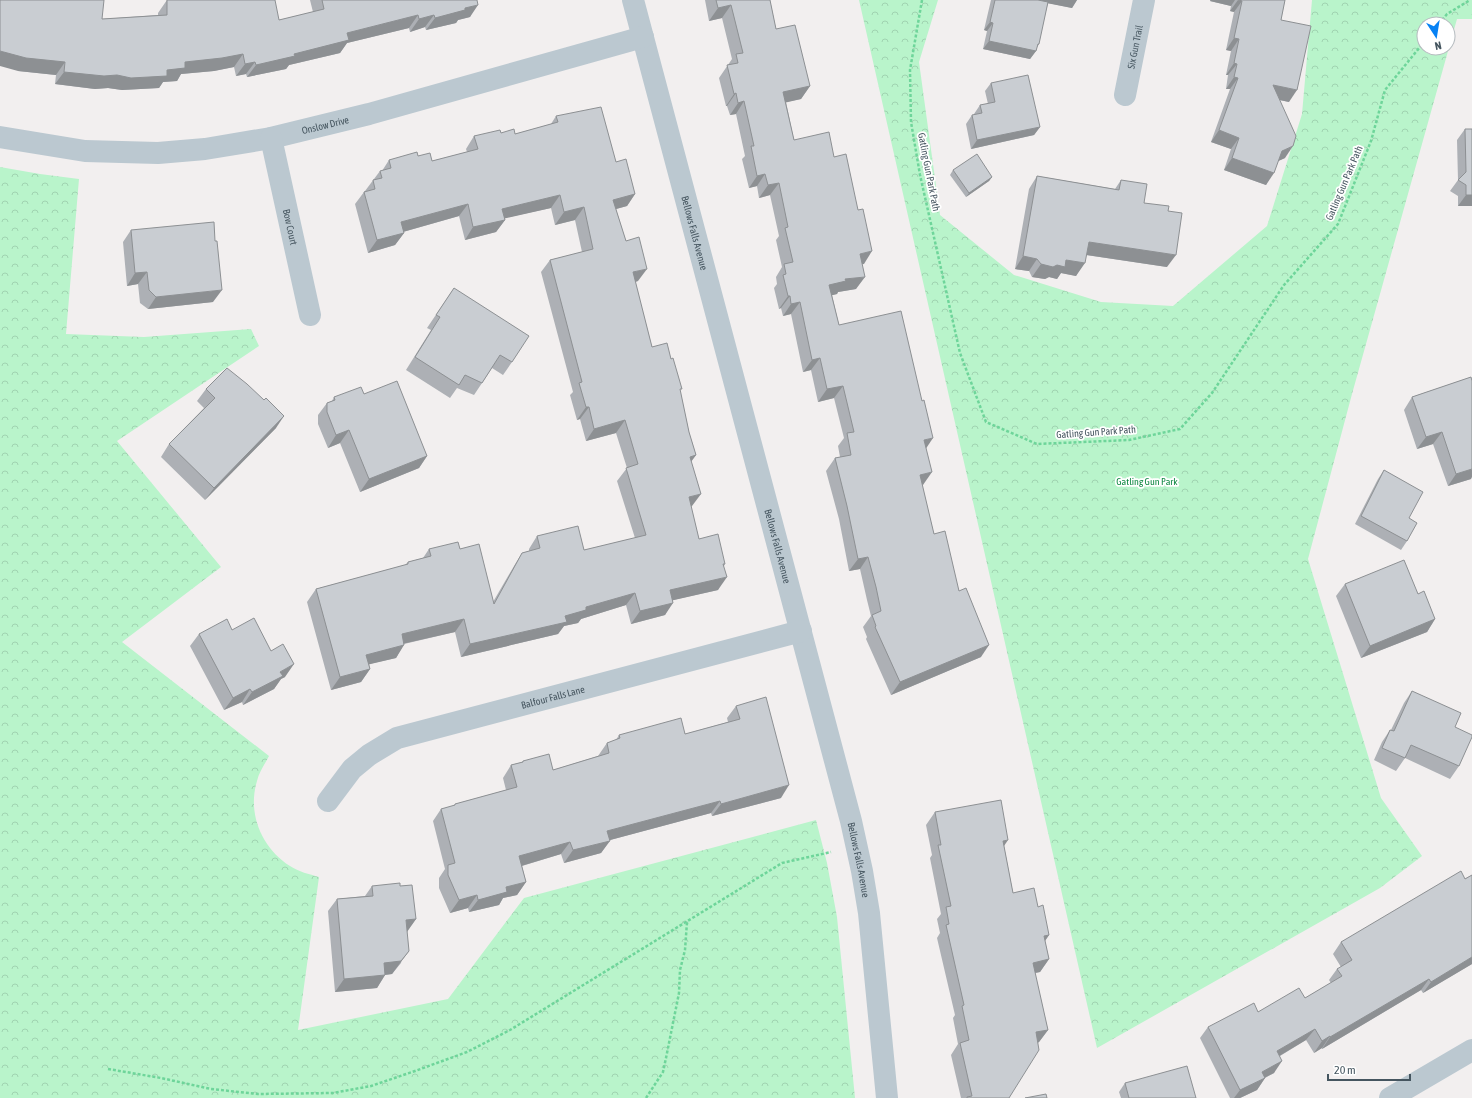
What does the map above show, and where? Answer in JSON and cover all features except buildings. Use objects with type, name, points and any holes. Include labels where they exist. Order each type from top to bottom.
[{"type":"street","name":"Bellows Falls Avenue","points":[[633,0],[851,821],[869,913],[887,1098]]},
{"type":"street","name":"Six Gun Trail","points":[[1125,95],[1144,0]]},
{"type":"street","name":"Onslow Drive","points":[[0,137],[85,151],[158,153],[205,150],[271,138],[369,114],[643,37]]},
{"type":"street","name":"Bow Court","points":[[271,138],[310,315]]},
{"type":"street","name":"Balfour Falls Lane","points":[[328,801],[352,769],[369,755],[396,738],[800,631]]},
{"type":"street","points":[[1390,1098],[1472,1050]]},
{"type":"path","name":"Gatling Gun Park Path","points":[[922,0],[910,70],[911,122],[920,175],[960,353],[986,422],[1037,444],[1129,440],[1180,429],[1212,393],[1284,285],[1338,224],[1371,141],[1386,90],[1416,52]]},
{"type":"path","points":[[1445,16],[1470,0]]},
{"type":"path","points":[[108,1070],[161,1078],[211,1089],[258,1094],[333,1093],[371,1086],[467,1052],[510,1030],[782,863],[831,852]]},
{"type":"path","points":[[646,1098],[663,1072],[679,993],[680,970],[685,950],[687,921]]},
{"type":"green space","name":"Gatling Gun Park","points":[[859,0],[938,0],[919,62],[940,215],[1014,275],[1101,302],[1173,306],[1267,226],[1302,114],[1312,0],[1472,0],[1472,19],[1457,19],[1456,23],[1456,16],[1416,16],[1416,56],[1447,56],[1352,394],[1308,559],[1381,798],[1422,856],[1380,888],[1097,1048]]},
{"type":"green space","points":[[0,167],[79,179],[66,334],[144,337],[251,329],[259,346],[117,441],[221,567],[122,642],[269,756],[259,774],[254,793],[254,806],[259,829],[272,850],[280,859],[297,870],[319,877],[298,1030],[448,999],[524,898],[816,820],[827,863],[837,917],[855,1098],[0,1098]]}]
